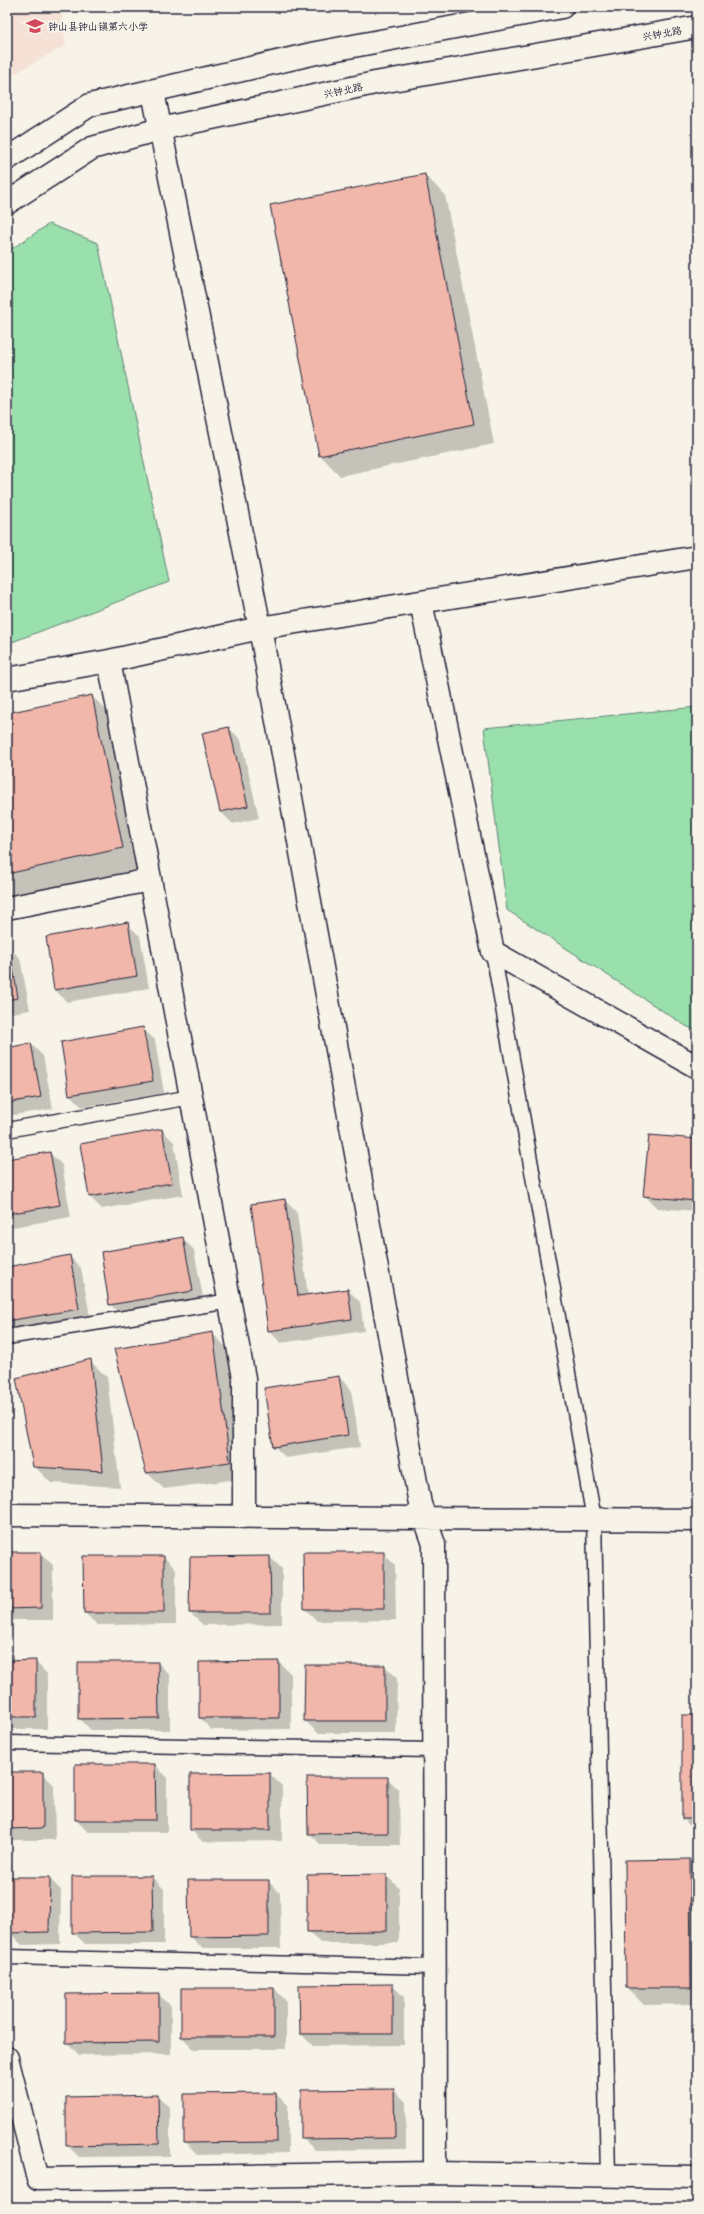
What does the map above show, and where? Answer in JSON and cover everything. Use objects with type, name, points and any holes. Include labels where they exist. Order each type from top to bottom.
[{"type":"street","points":[[7,159],[90,105],[316,54],[562,7]]},
{"type":"street","name":"兴钟北路","points":[[7,203],[92,148],[160,129],[375,83],[697,27]]},
{"type":"street","points":[[153,92],[260,628],[420,1504],[434,1544],[435,2173]]},
{"type":"street","points":[[7,679],[109,660],[260,628],[697,557]]},
{"type":"street","points":[[421,602],[493,952],[697,1067]]},
{"type":"street","points":[[109,660],[244,1378],[244,1517]]},
{"type":"street","points":[[7,908],[150,880]]},
{"type":"street","points":[[7,1515],[697,1520]]},
{"type":"street","points":[[7,2058],[38,2179],[435,2173],[697,2177]]},
{"type":"lane","points":[[493,952],[594,1519],[608,2176]]},
{"type":"lane","points":[[7,1130],[191,1097]]},
{"type":"lane","points":[[7,1337],[230,1302]]},
{"type":"lane","points":[[7,1743],[434,1750]]},
{"type":"lane","points":[[7,1957],[435,1967]]},
{"type":"shaded area","name":"钟山县钟山镇第六小学","points":[[7,7],[60,7],[66,45],[7,78]]},
{"type":"green space","points":[[49,224],[98,243],[169,582],[7,644],[7,252]]},
{"type":"green space","points":[[697,707],[697,1031],[686,1026],[507,910],[484,728]]},
{"type":"building","points":[[425,174],[474,424],[319,456],[270,205]]},
{"type":"building","points":[[92,695],[123,848],[7,874],[7,713]]},
{"type":"building","points":[[229,727],[248,806],[220,812],[202,733]]},
{"type":"building","points":[[128,922],[137,976],[54,990],[46,937]]},
{"type":"building","points":[[9,944],[18,998],[7,1000],[7,945]]},
{"type":"building","points":[[143,1027],[153,1081],[69,1095],[61,1042]]},
{"type":"building","points":[[31,1043],[41,1097],[7,1103],[7,1048]]},
{"type":"building","points":[[162,1129],[172,1183],[89,1197],[80,1144]]},
{"type":"building","points":[[649,1135],[697,1139],[696,1201],[643,1196]]},
{"type":"building","points":[[50,1152],[60,1205],[7,1214],[7,1159]]},
{"type":"building","points":[[285,1199],[298,1296],[348,1289],[352,1319],[268,1331],[251,1204]]},
{"type":"building","points":[[183,1237],[193,1291],[109,1305],[101,1252]]},
{"type":"building","points":[[70,1255],[79,1309],[7,1321],[7,1267]]},
{"type":"building","points":[[213,1332],[230,1462],[146,1473],[114,1349]]},
{"type":"building","points":[[91,1359],[103,1471],[33,1467],[16,1378]]},
{"type":"building","points":[[339,1376],[348,1435],[273,1447],[264,1388]]},
{"type":"building","points":[[7,1552],[41,1552],[41,1608],[7,1609]]},
{"type":"building","points":[[303,1552],[384,1552],[384,1609],[304,1609]]},
{"type":"building","points":[[83,1556],[164,1556],[164,1613],[84,1613]]},
{"type":"building","points":[[270,1556],[271,1613],[189,1613],[190,1557]]},
{"type":"building","points":[[36,1660],[36,1717],[7,1717],[7,1661]]},
{"type":"building","points":[[279,1661],[279,1718],[199,1718],[199,1662]]},
{"type":"building","points":[[78,1662],[158,1662],[159,1718],[78,1719]]},
{"type":"building","points":[[305,1665],[385,1665],[385,1721],[304,1721]]},
{"type":"building","points":[[682,1715],[697,1715],[697,1819],[682,1819]]},
{"type":"building","points":[[75,1764],[155,1764],[156,1820],[75,1820]]},
{"type":"building","points":[[7,1772],[43,1772],[43,1828],[7,1829]]},
{"type":"building","points":[[270,1773],[270,1830],[190,1830],[190,1774]]},
{"type":"building","points":[[307,1777],[388,1777],[388,1833],[308,1834]]},
{"type":"building","points":[[690,1859],[691,1988],[626,1988],[625,1860]]},
{"type":"building","points":[[387,1874],[387,1931],[307,1932],[307,1875]]},
{"type":"building","points":[[72,1876],[152,1876],[153,1932],[72,1933]]},
{"type":"building","points":[[7,1877],[50,1877],[49,1932],[9,1933],[7,1927]]},
{"type":"building","points":[[188,1880],[269,1880],[269,1936],[189,1937]]},
{"type":"building","points":[[393,1984],[393,2034],[300,2034],[299,1985]]},
{"type":"building","points":[[181,1988],[274,1988],[274,2037],[181,2037]]},
{"type":"building","points":[[159,1993],[159,2042],[66,2043],[66,1994]]},
{"type":"building","points":[[394,2089],[395,2138],[301,2139],[301,2090]]},
{"type":"building","points":[[276,2093],[277,2142],[184,2143],[184,2094]]},
{"type":"building","points":[[158,2095],[159,2144],[66,2146],[66,2097]]},
{"type":"building","points":[[697,2204],[697,2207],[601,2207],[601,2205]]},
{"type":"place","name":"钟山县钟山镇第六小学","points":[[35,26]]}]
